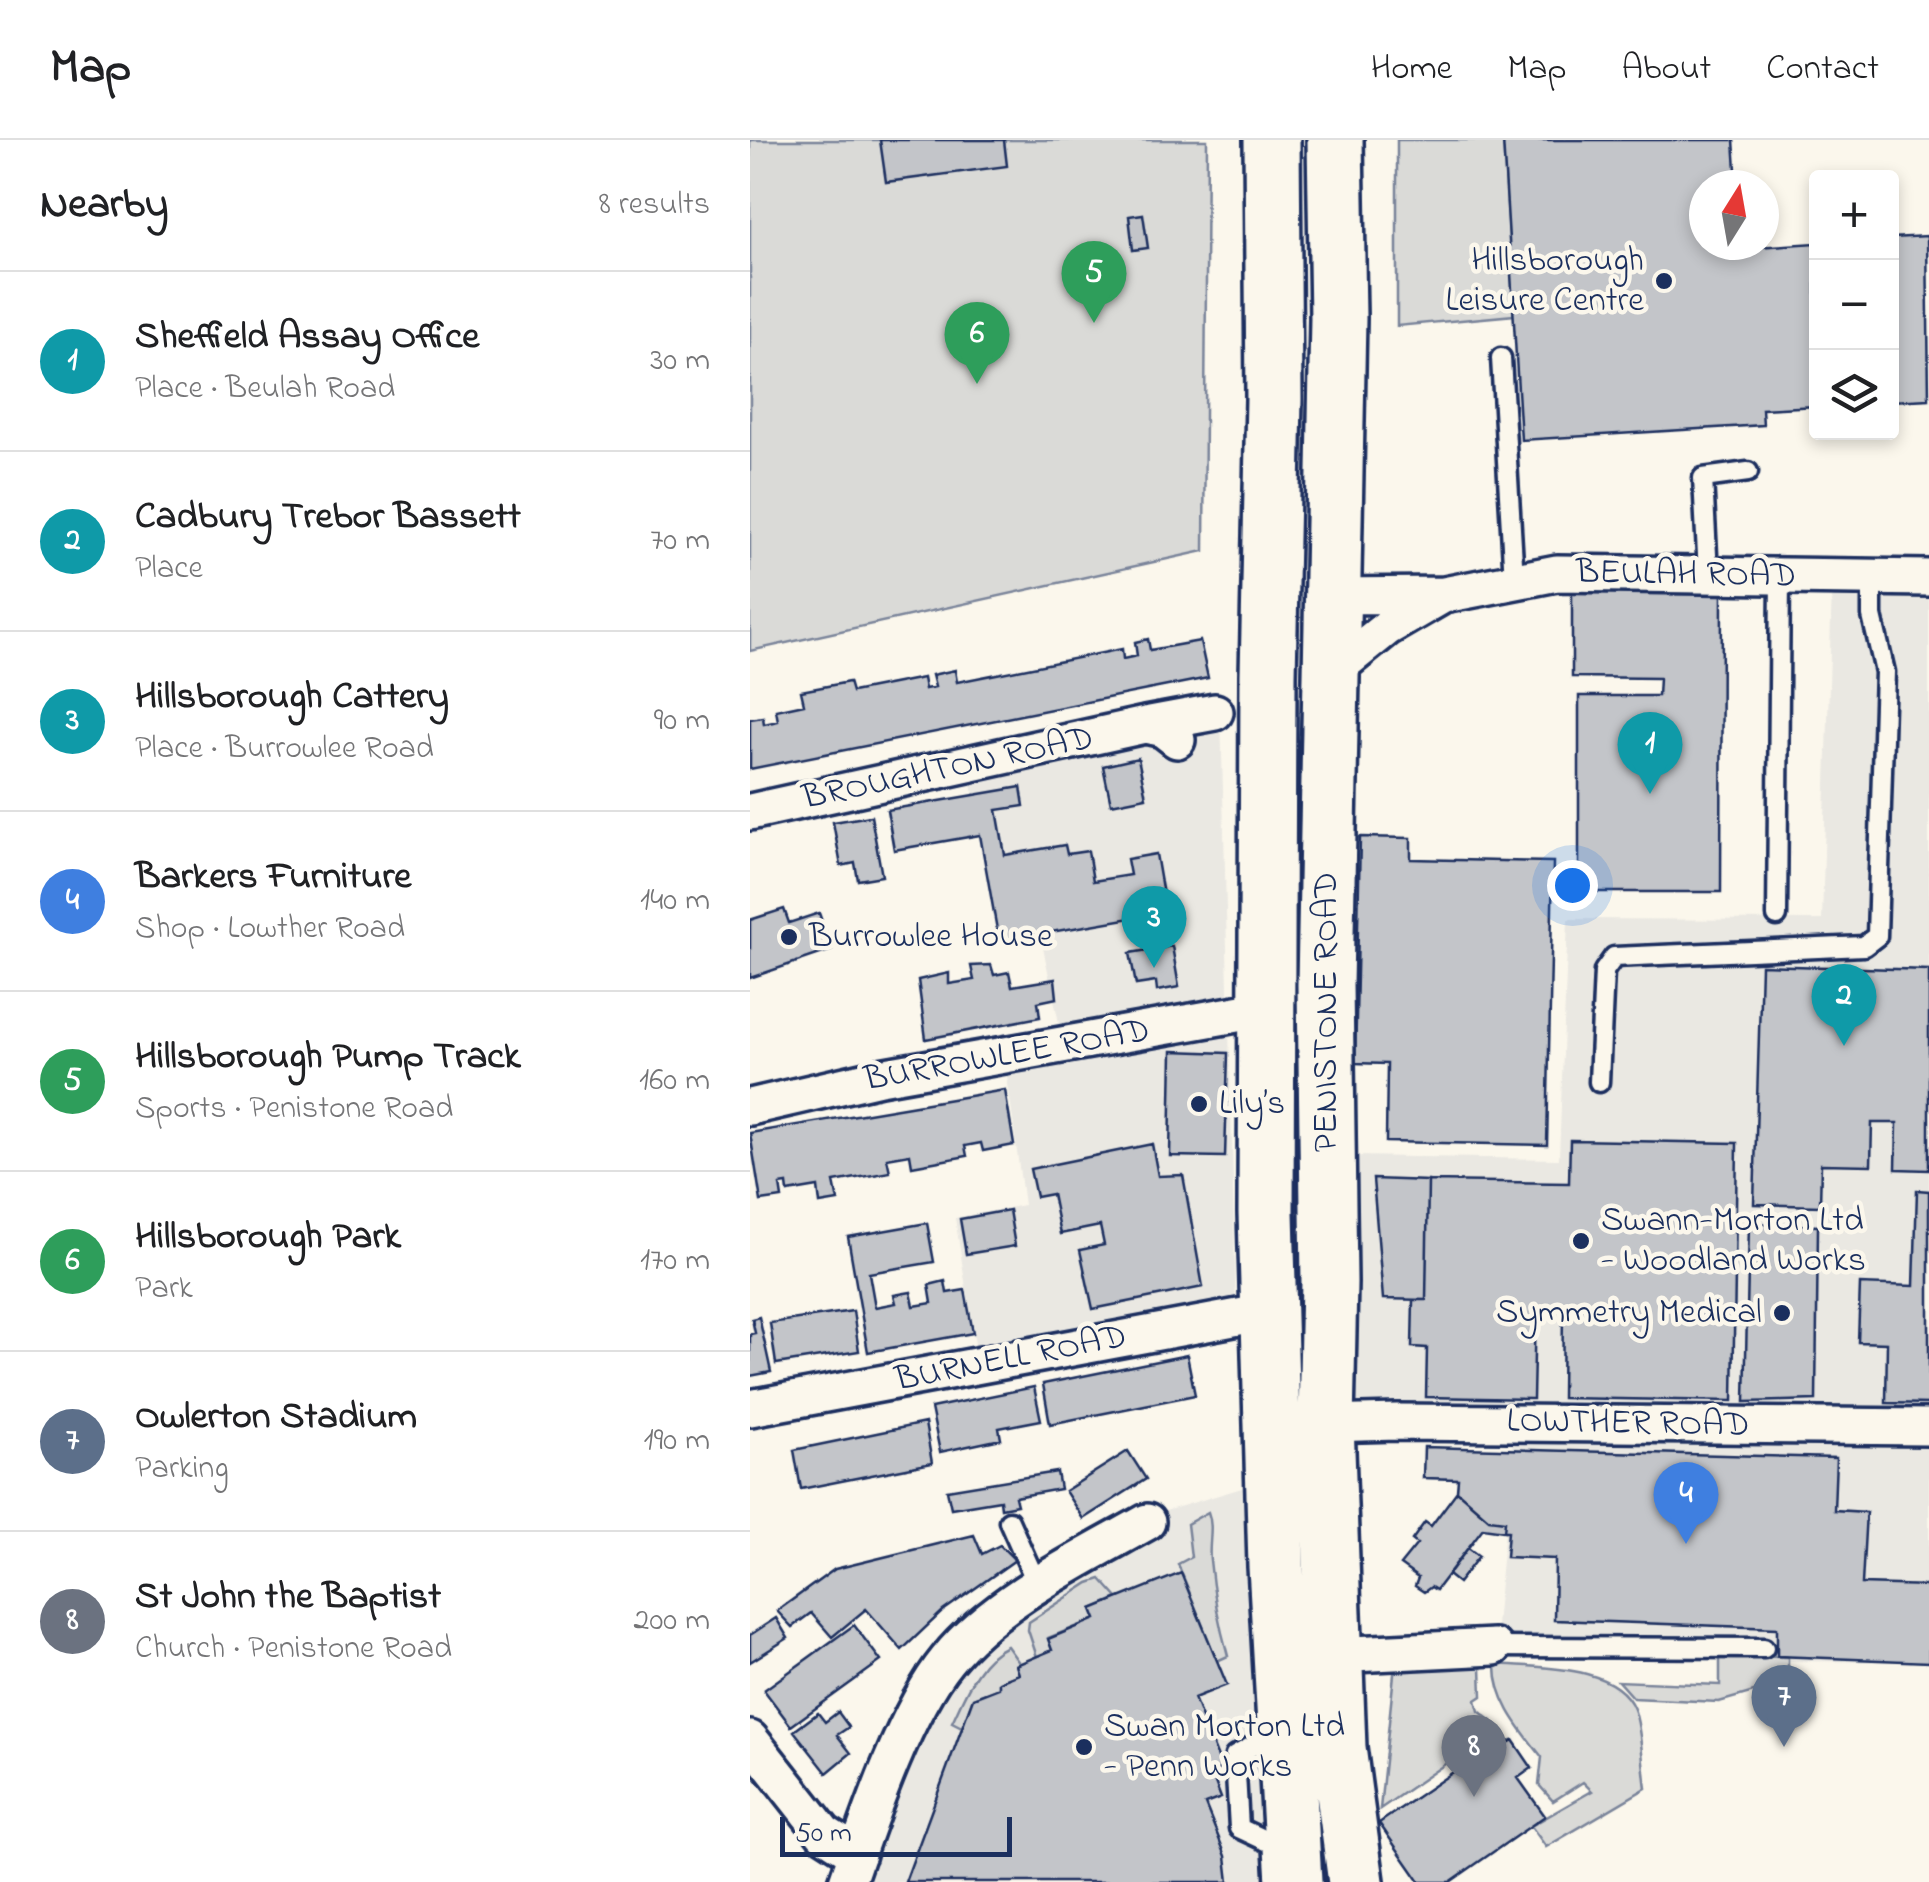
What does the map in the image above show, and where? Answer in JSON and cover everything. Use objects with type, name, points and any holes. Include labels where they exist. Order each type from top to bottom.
[{"type":"highway","name":"PENISTONE ROAD","points":[[1272,140],[1274,398],[1268,675],[1266,1213],[1292,1867]]},
{"type":"highway","name":"PENISTONE ROAD","points":[[1335,140],[1338,318],[1324,1024],[1329,1282],[1326,1424],[1338,1748],[1355,1881]]},
{"type":"highway","points":[[1268,675],[1296,635],[1334,596]]},
{"type":"street","name":"BEULAH ROAD","points":[[1334,596],[1444,594],[1557,573],[1929,578]]},
{"type":"street","name":"BEULAH ROAD","points":[[1331,673],[1388,627],[1444,594]]},
{"type":"street","name":"BROUGHTON ROAD","points":[[750,812],[1161,732],[1214,712]]},
{"type":"street","name":"BURROWLEE ROAD","points":[[750,1107],[880,1077],[1265,1010]]},
{"type":"street","name":"BURNELL ROAD","points":[[750,1408],[1272,1311]]},
{"type":"street","name":"LOWTHER ROAD","points":[[1326,1424],[1929,1427]]},
{"type":"street","points":[[750,1739],[852,1868],[927,1688],[948,1657],[1037,1584],[1148,1522]]},
{"type":"street","points":[[1333,1655],[1494,1647]]},
{"type":"lane","points":[[1501,358],[1514,580]]},
{"type":"lane","points":[[1708,574],[1703,478],[1748,472]]},
{"type":"lane","points":[[1777,916],[1780,576]]},
{"type":"lane","points":[[1599,1082],[1604,971],[1614,958],[1864,946],[1877,936],[1885,672],[1872,616],[1872,577]]},
{"type":"lane","points":[[1009,1521],[1037,1584]]},
{"type":"lane","points":[[1494,1647],[1764,1648]]},
{"type":"shaded area","points":[[750,140],[1207,140],[1204,551],[750,651]]},
{"type":"shaded area","points":[[1397,140],[1503,140],[1514,315],[1397,326]]},
{"type":"shaded area","points":[[1832,585],[1929,585],[1929,1662],[1493,1659],[1515,1417],[1345,1402],[1351,1156],[1559,1159],[1568,919],[1822,920]]},
{"type":"shaded area","points":[[1221,713],[1236,1305],[977,1357],[955,1218],[1024,1205],[1005,1061],[1065,1051],[1042,943],[999,941],[968,760]]},
{"type":"shaded area","points":[[1242,1488],[1315,1489],[1326,1882],[826,1882],[860,1789],[961,1612],[1092,1533]]},
{"type":"shaded area","points":[[1208,1512],[1213,1584],[1228,1656],[1217,1661],[1178,1564],[1191,1557],[1187,1524]]},
{"type":"shaded area","points":[[1101,1579],[1118,1598],[1092,1609],[1096,1619],[1048,1638],[1052,1650],[1037,1657],[1029,1622]]},
{"type":"shaded area","points":[[1007,1646],[1020,1664],[1016,1665],[1019,1674],[999,1682],[999,1688],[973,1698],[962,1727],[952,1722],[980,1669]]},
{"type":"shaded area","points":[[1720,1656],[1788,1657],[1788,1674],[1782,1684],[1719,1702],[1633,1698],[1618,1681],[1720,1685]]},
{"type":"shaded area","points":[[1496,1664],[1574,1671],[1611,1684],[1625,1694],[1636,1716],[1646,1788],[1546,1847],[1531,1826],[1592,1791],[1583,1782],[1553,1801],[1539,1785],[1542,1757],[1505,1702]]},
{"type":"shaded area","points":[[1400,1666],[1481,1667],[1482,1696],[1476,1700],[1479,1711],[1492,1721],[1493,1731],[1380,1809],[1394,1674]]},
{"type":"building","points":[[880,140],[1004,140],[1007,166],[886,182]]},
{"type":"building","name":"Hillsborough Leisure Centre","points":[[1503,140],[1734,140],[1736,170],[1689,170],[1689,260],[1779,260],[1779,245],[1809,243],[1809,406],[1762,409],[1763,425],[1521,440]]},
{"type":"building","points":[[1143,214],[1148,248],[1133,250],[1129,216]]},
{"type":"building","points":[[1927,236],[1929,399],[1899,401],[1899,238]]},
{"type":"building","points":[[1572,588],[1722,589],[1721,892],[1579,892],[1579,696],[1658,696],[1659,678],[1572,677]]},
{"type":"building","points":[[1148,639],[1150,650],[1200,641],[1208,678],[750,769],[750,719],[763,717],[764,724],[778,721],[776,710],[804,704],[801,691],[849,682],[852,692],[923,678],[925,689],[935,687],[932,675],[955,670],[957,682],[1122,649],[1123,659],[1137,656],[1135,642]]},
{"type":"building","points":[[1138,758],[1146,797],[1111,804],[1103,766]]},
{"type":"building","points":[[1021,787],[1024,806],[997,810],[1005,855],[1065,845],[1067,854],[1088,851],[1093,881],[1130,875],[1127,859],[1156,854],[1166,912],[999,941],[980,835],[894,850],[887,810]]},
{"type":"building","points":[[871,816],[882,876],[858,880],[855,863],[841,866],[833,822]]},
{"type":"building","points":[[1360,837],[1411,838],[1411,859],[1553,862],[1547,1145],[1386,1142],[1387,1064],[1355,1063]]},
{"type":"building","name":"Burrowlee House","points":[[784,909],[789,923],[819,913],[832,950],[750,978],[750,920]]},
{"type":"building","points":[[1172,946],[1179,987],[1157,991],[1156,982],[1136,985],[1130,953]]},
{"type":"building","points":[[991,965],[994,975],[1009,972],[1012,986],[1055,979],[1057,998],[1038,1002],[1040,1017],[926,1039],[918,980],[949,973],[949,984],[974,980],[971,966]]},
{"type":"building","points":[[1761,965],[1929,970],[1929,1170],[1896,1169],[1897,1123],[1872,1123],[1871,1165],[1821,1164],[1820,1206],[1754,1204]]},
{"type":"building","name":"Lily’s","points":[[1172,1051],[1228,1053],[1225,1157],[1170,1156]]},
{"type":"building","points":[[1005,1090],[1014,1145],[983,1151],[981,1143],[965,1146],[967,1156],[912,1166],[910,1154],[887,1158],[890,1172],[834,1182],[838,1201],[820,1204],[818,1187],[788,1192],[787,1184],[780,1185],[782,1198],[761,1201],[750,1133]]},
{"type":"building","name":"Swann-Morton Ltd - Woodland Works","points":[[1570,1140],[1737,1143],[1733,1401],[1562,1398],[1563,1308],[1535,1307],[1533,1399],[1426,1397],[1427,1348],[1412,1347],[1413,1300],[1426,1300],[1428,1181],[1569,1183]]},
{"type":"building","points":[[1152,1144],[1158,1176],[1183,1175],[1203,1287],[1093,1309],[1080,1250],[1104,1245],[1100,1226],[1060,1234],[1052,1194],[1036,1197],[1030,1169]]},
{"type":"building","points":[[1373,1179],[1428,1181],[1426,1300],[1383,1299]]},
{"type":"building","points":[[1917,1190],[1929,1191],[1929,1404],[1886,1403],[1887,1343],[1858,1342],[1860,1284],[1914,1286]]},
{"type":"building","points":[[1009,1210],[1015,1246],[966,1254],[960,1219]]},
{"type":"building","points":[[927,1223],[934,1262],[869,1273],[875,1307],[896,1303],[894,1295],[911,1292],[914,1306],[932,1303],[929,1285],[945,1281],[947,1293],[965,1290],[973,1333],[868,1352],[848,1237]]},
{"type":"building","name":"Symmetry Medical","points":[[1749,1223],[1818,1226],[1816,1400],[1745,1402]]},
{"type":"building","points":[[853,1311],[859,1351],[776,1364],[770,1323]]},
{"type":"building","points":[[759,1317],[771,1372],[750,1376],[750,1334],[755,1333],[752,1319]]},
{"type":"building","points":[[1187,1355],[1195,1395],[1050,1424],[1043,1384]]},
{"type":"building","points":[[1034,1387],[1041,1420],[999,1428],[1001,1439],[940,1452],[931,1408]]},
{"type":"building","points":[[925,1423],[932,1463],[801,1489],[794,1450]]},
{"type":"building","points":[[1424,1447],[1836,1458],[1834,1510],[1866,1512],[1862,1584],[1929,1586],[1929,1662],[1777,1656],[1777,1628],[1554,1620],[1555,1559],[1506,1557],[1505,1521],[1489,1519],[1457,1491],[1458,1479],[1423,1478]]},
{"type":"building","points":[[1128,1451],[1146,1479],[1083,1519],[1065,1491]]},
{"type":"building","points":[[1057,1472],[1060,1489],[1015,1497],[1017,1505],[1001,1508],[1000,1500],[951,1508],[947,1490]]},
{"type":"building","points":[[1457,1491],[1489,1519],[1505,1521],[1504,1531],[1483,1528],[1436,1590],[1431,1587],[1424,1592],[1415,1586],[1418,1578],[1400,1565],[1417,1544],[1412,1540],[1425,1522],[1431,1526]]},
{"type":"building","points":[[974,1535],[982,1554],[1000,1545],[1015,1560],[943,1611],[902,1650],[866,1609],[832,1637],[811,1613],[792,1627],[777,1611],[835,1569]]},
{"type":"building","points":[[1468,1548],[1479,1556],[1458,1583],[1448,1575]]},
{"type":"building","name":"Swan Morton Ltd - Penn Works","points":[[1181,1573],[1227,1685],[1194,1698],[1222,1768],[1211,1772],[1221,1798],[1205,1804],[1226,1856],[1229,1882],[905,1882],[973,1698],[999,1688],[999,1682],[1019,1674],[1016,1665],[1052,1650],[1048,1639],[1096,1619],[1092,1609]]},
{"type":"building","points":[[776,1618],[788,1638],[750,1662],[750,1635]]},
{"type":"building","points":[[854,1625],[881,1661],[791,1726],[764,1690]]},
{"type":"building","points":[[838,1712],[849,1727],[837,1735],[851,1753],[827,1773],[794,1731],[818,1713],[825,1722]]},
{"type":"building","points":[[1513,1740],[1532,1768],[1518,1778],[1545,1816],[1450,1882],[1420,1882],[1379,1823],[1497,1742],[1501,1748]]},
{"type":"place","name":"Hillsborough Leisure Centre","points":[[1664,281]]},
{"type":"place","name":"Hillsborough Pump Track","points":[[1094,323]]},
{"type":"place","name":"Hillsborough Park","points":[[977,384]]},
{"type":"place","name":"Sheffield Assay Office","points":[[1650,794]]},
{"type":"place","name":"Burrowlee House","points":[[789,937]]},
{"type":"place","name":"Hillsborough Cattery","points":[[1154,968]]},
{"type":"place","name":"Cadbury Trebor Bassett","points":[[1844,1046]]},
{"type":"place","name":"Lily’s","points":[[1199,1104]]},
{"type":"place","name":"Swann-Morton Ltd - Woodland Works","points":[[1581,1241]]},
{"type":"place","name":"Symmetry Medical","points":[[1782,1313]]},
{"type":"place","name":"Barkers Furniture","points":[[1686,1544]]},
{"type":"place","name":"Swan Morton Ltd - Penn Works","points":[[1084,1747]]},
{"type":"place","name":"Owlerton Stadium","points":[[1784,1747]]},
{"type":"place","name":"St John the Baptist","points":[[1474,1797]]}]
